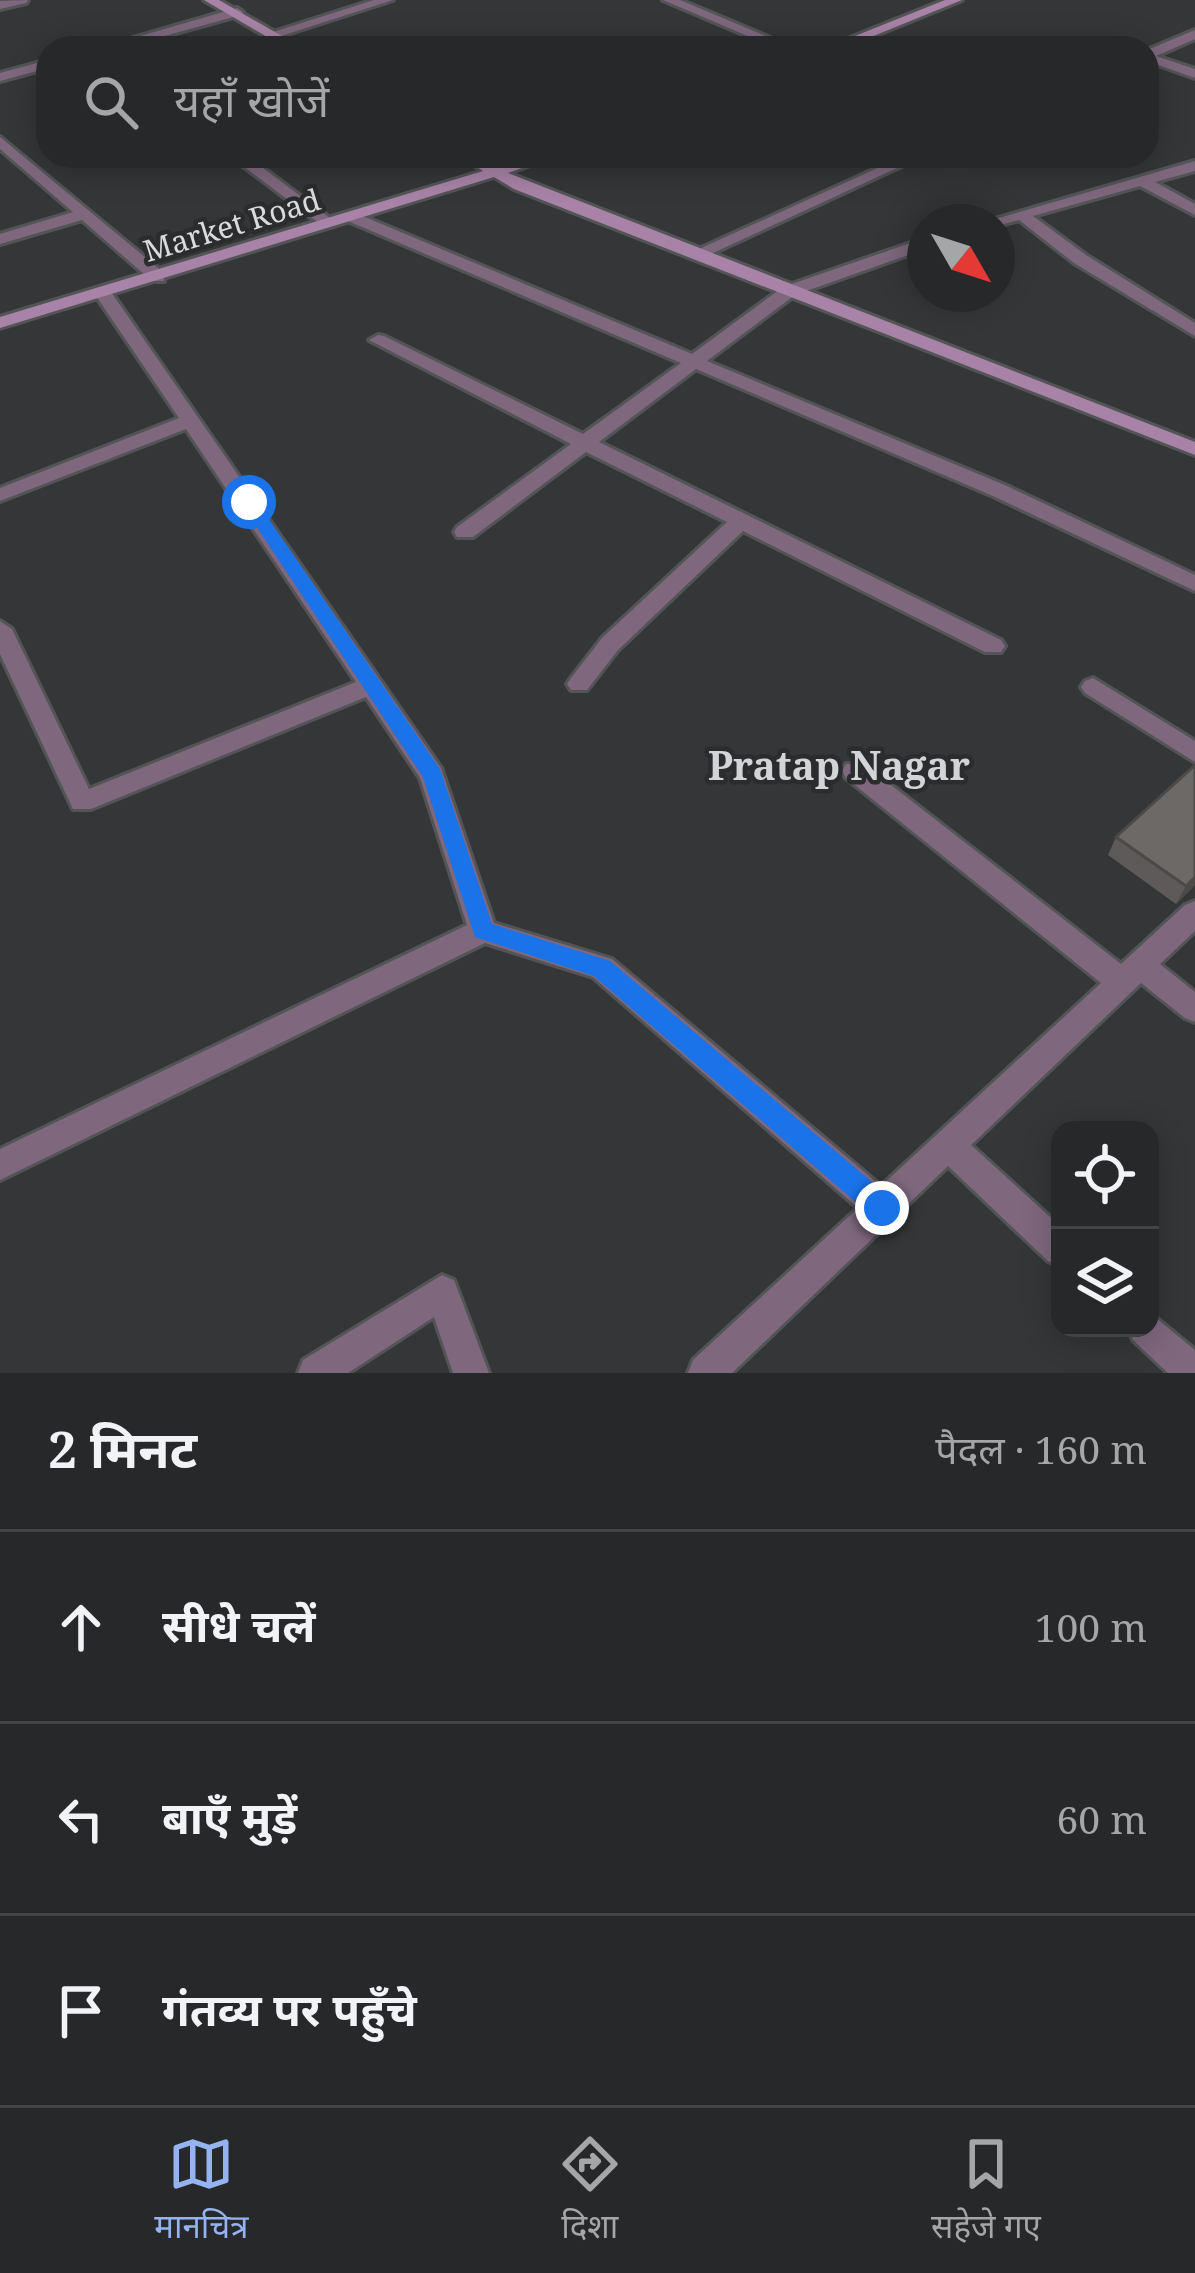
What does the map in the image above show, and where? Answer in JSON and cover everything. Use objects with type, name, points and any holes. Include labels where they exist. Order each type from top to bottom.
[{"type":"street","points":[[0,5],[22,0]]},
{"type":"street","points":[[210,0],[276,36]]},
{"type":"street","points":[[273,34],[387,0]]},
{"type":"street","points":[[669,0],[757,36]]},
{"type":"street","points":[[863,36],[956,0]]},
{"type":"street","points":[[692,11],[711,5]]},
{"type":"street","points":[[150,36],[237,12]]},
{"type":"street","points":[[1159,50],[1195,34]]},
{"type":"street","points":[[1159,60],[1195,74]]},
{"type":"street","points":[[0,76],[36,67]]},
{"type":"street","points":[[0,141],[158,277]]},
{"type":"street","points":[[1015,216],[1195,166]]},
{"type":"street","points":[[253,168],[330,224]]},
{"type":"street","points":[[487,168],[694,255],[1195,449]]},
{"type":"street","name":"Market Road","points":[[0,323],[516,168]]},
{"type":"street","points":[[694,255],[889,168]]},
{"type":"street","points":[[1142,181],[1195,210]]},
{"type":"street","points":[[0,239],[85,214]]},
{"type":"street","points":[[1021,214],[1080,259],[1195,332]]},
{"type":"street","points":[[354,218],[1000,491],[1195,584]]},
{"type":"street","points":[[465,532],[789,291],[907,250]]},
{"type":"street","points":[[103,293],[432,775],[483,931]]},
{"type":"street","points":[[378,340],[993,646]]},
{"type":"street","points":[[0,495],[192,420]]},
{"type":"street","points":[[579,684],[610,644],[741,520]]},
{"type":"street","points":[[0,629],[82,802],[371,685]]},
{"type":"street","points":[[1093,686],[1195,753]]},
{"type":"street","points":[[855,771],[1131,973],[1195,1009]]},
{"type":"street","points":[[717,1369],[1195,913]]},
{"type":"street","points":[[0,1166],[483,931],[602,968],[882,1208]]},
{"type":"street","points":[[949,1145],[1051,1241]]},
{"type":"street","points":[[316,1373],[442,1292],[471,1373]]},
{"type":"street","points":[[1155,1337],[1194,1373]]},
{"type":"building","points":[[1195,765],[1195,877],[1186,886],[1116,837]]},
{"type":"district","name":"Pratap Nagar","points":[[839,766]]},
{"type":"route","points":[[249,502],[432,775],[483,931],[602,968],[882,1208]]}]
